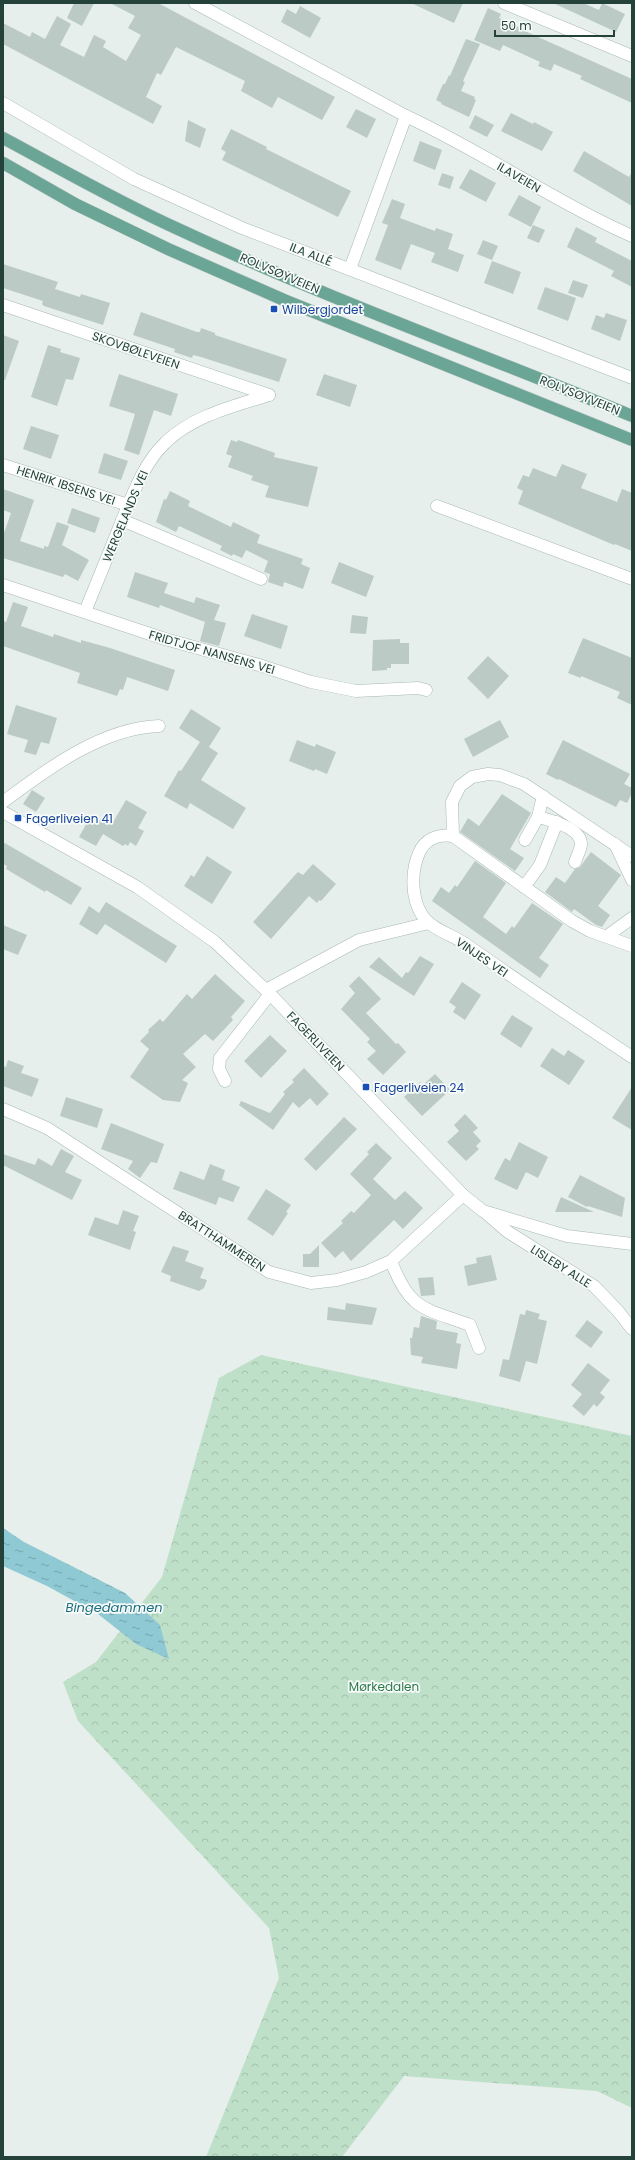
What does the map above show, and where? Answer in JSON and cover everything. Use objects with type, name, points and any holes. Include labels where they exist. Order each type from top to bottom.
[{"type":"main road","name":"ROLVSØYVEIEN","points":[[3,138],[105,193],[177,229],[292,279],[632,416]]},
{"type":"main road","name":"ROLVSØYVEIEN","points":[[3,163],[75,204],[175,252],[284,300],[632,440]]},
{"type":"street","name":"ILAVEIEN","points":[[195,3],[406,116],[440,132],[588,216],[632,236]]},
{"type":"street","points":[[504,3],[632,56]]},
{"type":"street","name":"ILA ALLÉ","points":[[3,103],[134,179],[242,228],[632,378]]},
{"type":"street","points":[[350,269],[406,116]]},
{"type":"street","name":"SKOVBØLEVEIEN","points":[[3,305],[269,395]]},
{"type":"street","name":"WERGELANDS VEI","points":[[85,612],[128,505],[146,467],[165,442],[188,425],[230,407],[269,395]]},
{"type":"street","name":"HENRIK IBSENS VEI","points":[[3,466],[128,505]]},
{"type":"street","points":[[437,506],[632,579]]},
{"type":"street","points":[[122,520],[261,579]]},
{"type":"street","name":"FRIDTJOF NANSENS VEI","points":[[3,585],[165,639],[260,665],[311,682],[356,691],[418,688],[426,690]]},
{"type":"street","points":[[3,802],[59,763],[84,749],[133,730],[160,726]]},
{"type":"street","points":[[632,856],[543,796],[524,784],[511,779],[488,774],[472,777],[460,786],[452,802],[453,836],[572,921],[590,931],[632,946]]},
{"type":"street","points":[[525,840],[538,817],[543,796]]},
{"type":"street","name":"FAGERLIVEIEN","points":[[3,812],[137,887],[215,942],[268,992],[463,1195],[483,1210],[567,1236],[632,1244]]},
{"type":"street","points":[[538,817],[556,822],[576,833],[581,844],[575,862]]},
{"type":"street","points":[[524,887],[540,866],[556,822]]},
{"type":"street","name":"VINJES VEI","points":[[453,836],[430,839],[424,844],[416,860],[414,882],[417,906],[429,923],[462,942],[632,1057]]},
{"type":"street","points":[[615,844],[632,880]]},
{"type":"street","points":[[607,936],[632,918]]},
{"type":"street","points":[[225,1081],[219,1069],[220,1058],[268,992],[359,940],[429,923]]},
{"type":"street","name":"BRATTHAMMEREN","points":[[3,1109],[47,1128],[269,1272],[311,1283],[337,1280],[366,1272],[391,1261],[463,1195]]},
{"type":"street","name":"LISLEBY ALLE","points":[[483,1210],[508,1232],[594,1286],[618,1311],[632,1329]]},
{"type":"street","points":[[391,1261],[403,1289],[409,1297],[424,1309],[470,1325],[475,1333],[479,1348]]},
{"type":"green space","name":"Mørkedalen","points":[[261,1355],[632,1436],[632,2108],[597,2091],[404,2076],[342,2157],[206,2157],[279,1978],[269,1928],[78,1721],[63,1682],[96,1662],[162,1577],[219,1378]]},
{"type":"water","name":"Bingedammen","points":[[3,1528],[24,1542],[125,1593],[160,1625],[169,1659],[136,1644],[98,1614],[47,1586],[3,1566]]},
{"type":"building","points":[[74,3],[94,3],[82,26],[67,18]]},
{"type":"building","points":[[110,3],[158,3],[335,97],[322,120],[278,97],[272,108],[241,91],[245,81],[176,47],[161,75],[157,73],[146,97],[162,106],[153,124],[3,44],[3,23],[30,37],[32,32],[45,39],[57,16],[71,24],[60,45],[84,57],[94,35],[106,41],[103,47],[126,61],[141,35],[128,28],[135,16]]},
{"type":"building","points":[[411,3],[463,3],[454,23]]},
{"type":"building","points":[[553,3],[583,3],[599,10],[602,3],[625,14],[616,32]]},
{"type":"building","points":[[300,6],[321,18],[310,38],[281,22],[287,9],[296,14]]},
{"type":"building","points":[[488,8],[501,14],[499,18],[519,27],[518,28],[632,79],[632,103],[580,79],[582,76],[554,64],[551,71],[538,66],[540,62],[503,45],[500,51],[474,40]]},
{"type":"building","points":[[466,39],[480,44],[463,81],[465,82],[461,91],[475,97],[474,99],[476,100],[469,117],[441,104],[442,103],[436,100],[443,84],[445,84],[449,75],[450,76]]},
{"type":"building","points":[[356,109],[376,119],[367,138],[346,127]]},
{"type":"building","points":[[511,113],[533,124],[534,122],[553,132],[542,151],[501,131]]},
{"type":"building","points":[[475,115],[494,125],[487,137],[469,128]]},
{"type":"building","points":[[188,120],[206,129],[200,148],[185,141]]},
{"type":"building","points":[[231,129],[267,147],[266,149],[351,191],[338,217],[222,160],[226,152],[221,149]]},
{"type":"building","points":[[420,141],[442,150],[435,170],[413,161]]},
{"type":"building","points":[[584,151],[629,177],[632,172],[632,206],[573,171]]},
{"type":"building","points":[[470,169],[496,183],[486,202],[459,188]]},
{"type":"building","points":[[442,173],[454,177],[450,189],[438,185]]},
{"type":"building","points":[[519,195],[541,207],[531,227],[508,215]]},
{"type":"building","points":[[392,199],[405,204],[400,218],[435,231],[436,228],[453,234],[448,249],[464,255],[458,272],[431,262],[435,253],[411,244],[401,270],[375,260],[388,225],[382,223]]},
{"type":"building","points":[[533,225],[545,230],[539,243],[527,238]]},
{"type":"building","points":[[576,227],[597,238],[595,242],[632,261],[632,287],[611,276],[614,271],[567,247]]},
{"type":"building","points":[[483,240],[498,246],[492,260],[477,254]]},
{"type":"building","points":[[492,261],[521,272],[513,294],[484,283]]},
{"type":"building","points":[[3,264],[58,282],[55,289],[80,297],[81,294],[110,303],[103,325],[44,306],[42,304],[43,301],[3,288]]},
{"type":"building","points":[[573,280],[588,285],[583,298],[568,293]]},
{"type":"building","points":[[545,287],[576,298],[568,321],[537,309]]},
{"type":"building","points":[[141,312],[197,332],[200,332],[201,328],[215,333],[215,335],[287,359],[279,382],[201,357],[193,355],[192,358],[174,352],[175,349],[133,335]]},
{"type":"building","points":[[606,313],[627,320],[620,341],[591,329],[596,315],[604,318]]},
{"type":"building","points":[[3,335],[19,341],[5,380],[3,380]]},
{"type":"building","points":[[48,345],[61,349],[60,352],[80,358],[73,380],[66,379],[57,406],[31,397]]},
{"type":"building","points":[[119,374],[178,394],[171,416],[154,410],[139,455],[124,450],[135,414],[109,406]]},
{"type":"building","points":[[324,374],[357,385],[350,407],[316,395]]},
{"type":"building","points":[[31,426],[59,435],[51,459],[23,449]]},
{"type":"building","points":[[231,440],[237,442],[238,440],[275,453],[274,457],[318,467],[308,507],[265,497],[269,486],[251,480],[253,476],[228,467],[232,456],[226,454]]},
{"type":"building","points":[[104,453],[128,461],[121,480],[98,473]]},
{"type":"building","points":[[562,464],[587,474],[581,488],[617,502],[622,489],[632,493],[632,551],[615,544],[614,545],[518,504],[523,491],[517,488],[523,475],[529,477],[533,468],[556,477]]},
{"type":"building","points":[[3,489],[34,500],[20,541],[44,549],[44,546],[48,547],[57,522],[69,526],[62,545],[89,560],[78,581],[65,574],[63,577],[3,558],[3,536],[11,513],[3,510]]},
{"type":"building","points":[[170,491],[190,501],[188,506],[231,527],[233,522],[260,535],[257,543],[303,559],[301,564],[310,568],[303,589],[284,582],[283,587],[268,582],[270,574],[264,572],[268,561],[246,550],[242,558],[233,554],[232,556],[220,550],[222,546],[179,526],[176,532],[156,522],[164,499],[166,500]]},
{"type":"building","points":[[72,508],[100,518],[95,533],[67,523]]},
{"type":"building","points":[[339,562],[374,576],[366,597],[331,583]]},
{"type":"building","points":[[135,572],[168,583],[164,593],[194,603],[196,597],[220,605],[214,620],[226,623],[219,646],[200,641],[205,622],[160,605],[159,608],[127,597]]},
{"type":"building","points":[[13,602],[28,607],[21,626],[53,637],[54,634],[81,643],[81,640],[110,648],[175,670],[168,691],[127,677],[123,690],[120,689],[117,696],[77,683],[80,673],[3,646],[3,621],[6,622]]},
{"type":"building","points":[[252,614],[288,626],[281,649],[244,636]]},
{"type":"building","points":[[352,615],[368,617],[366,634],[350,633]]},
{"type":"building","points":[[583,638],[632,658],[632,705],[617,698],[620,692],[581,676],[581,678],[568,673]]},
{"type":"building","points":[[400,639],[400,643],[409,643],[409,664],[391,664],[391,668],[387,668],[387,670],[372,671],[373,640]]},
{"type":"building","points":[[488,656],[509,676],[488,699],[467,678]]},
{"type":"building","points":[[16,705],[57,718],[49,744],[41,742],[36,755],[24,752],[28,740],[7,734]]},
{"type":"building","points":[[191,709],[221,728],[209,747],[218,753],[201,780],[246,808],[233,829],[190,803],[187,809],[164,796],[179,770],[181,771],[200,742],[179,728]]},
{"type":"building","points":[[500,720],[509,737],[473,757],[464,739]]},
{"type":"building","points":[[297,740],[315,747],[316,744],[336,752],[327,774],[315,769],[314,771],[289,761]]},
{"type":"building","points":[[563,740],[630,774],[624,784],[632,788],[632,793],[627,803],[620,800],[616,807],[546,774]]},
{"type":"building","points":[[32,790],[45,798],[36,812],[23,804]]},
{"type":"building","points":[[502,794],[531,813],[510,849],[524,858],[515,871],[460,832],[468,818],[479,826]]},
{"type":"building","points":[[126,800],[147,812],[138,828],[144,831],[136,846],[130,842],[128,846],[125,844],[123,846],[103,834],[96,846],[79,837],[89,819],[97,824],[101,818],[112,824]]},
{"type":"building","points":[[3,842],[82,888],[71,905],[46,890],[45,892],[6,869],[7,866],[3,864]]},
{"type":"building","points":[[591,852],[621,875],[598,906],[610,915],[602,927],[596,925],[574,909],[572,912],[545,892],[556,877],[565,883],[575,869],[580,867]]},
{"type":"building","points":[[207,856],[232,872],[212,904],[184,886],[191,875],[194,877]]},
{"type":"building","points":[[475,861],[506,883],[483,917],[506,934],[512,926],[514,928],[532,903],[563,924],[539,958],[549,965],[540,978],[432,901],[441,887],[449,893],[455,885],[457,887]]},
{"type":"building","points":[[313,864],[336,884],[321,901],[319,900],[317,903],[309,896],[271,939],[253,922],[298,872],[303,875]]},
{"type":"building","points":[[106,902],[177,946],[166,963],[105,924],[97,935],[79,924],[89,906],[99,913]]},
{"type":"building","points":[[3,925],[27,935],[18,955],[3,949]]},
{"type":"building","points":[[420,956],[434,964],[414,996],[369,967],[379,957],[402,978],[406,972],[408,973]]},
{"type":"building","points":[[215,974],[245,1001],[231,1017],[233,1020],[213,1041],[205,1034],[183,1054],[196,1067],[182,1080],[188,1083],[180,1102],[163,1100],[130,1077],[149,1049],[140,1041],[149,1032],[148,1030],[160,1019],[163,1022],[187,994],[192,999]]},
{"type":"building","points":[[359,976],[381,999],[366,1013],[396,1044],[398,1043],[406,1052],[383,1075],[367,1059],[376,1051],[367,1042],[370,1039],[341,1009],[355,993],[349,986]]},
{"type":"building","points":[[462,982],[481,995],[465,1020],[453,1012],[456,1007],[449,1002]]},
{"type":"building","points":[[512,1015],[533,1028],[521,1048],[500,1034]]},
{"type":"building","points":[[270,1035],[287,1051],[261,1078],[244,1061]]},
{"type":"building","points":[[552,1048],[564,1056],[568,1050],[585,1061],[569,1085],[540,1066]]},
{"type":"building","points":[[8,1060],[24,1066],[21,1073],[39,1079],[32,1097],[3,1086],[3,1066],[6,1067]]},
{"type":"building","points":[[304,1068],[329,1094],[317,1106],[310,1098],[299,1108],[293,1102],[273,1130],[239,1105],[241,1101],[270,1113],[285,1094],[283,1092],[294,1082],[292,1080]]},
{"type":"building","points":[[435,1074],[450,1090],[422,1116],[404,1097],[420,1082],[423,1085]]},
{"type":"building","points":[[632,1087],[632,1130],[612,1118]]},
{"type":"building","points":[[66,1097],[103,1109],[97,1128],[60,1116]]},
{"type":"building","points":[[465,1114],[478,1128],[473,1132],[481,1141],[476,1146],[479,1149],[466,1161],[447,1142],[459,1131],[454,1125]]},
{"type":"building","points":[[344,1117],[357,1129],[316,1171],[304,1159]]},
{"type":"building","points":[[111,1123],[164,1144],[157,1163],[151,1162],[140,1178],[128,1169],[133,1161],[101,1149]]},
{"type":"building","points":[[519,1142],[548,1157],[538,1178],[526,1172],[517,1190],[494,1179],[505,1158],[510,1161]]},
{"type":"building","points":[[376,1143],[392,1158],[373,1179],[395,1200],[405,1191],[423,1208],[403,1229],[394,1220],[351,1261],[343,1251],[335,1258],[321,1243],[343,1223],[341,1221],[351,1211],[354,1213],[371,1195],[350,1174],[369,1154],[367,1152]]},
{"type":"building","points":[[61,1149],[74,1156],[65,1172],[82,1180],[72,1200],[3,1165],[3,1154],[35,1165],[38,1158],[52,1166]]},
{"type":"building","points":[[210,1164],[225,1170],[222,1180],[240,1187],[233,1202],[219,1197],[216,1205],[173,1189],[180,1171],[204,1180]]},
{"type":"building","points":[[580,1175],[625,1198],[622,1217],[588,1206],[587,1207],[568,1197]]},
{"type":"building","points":[[266,1189],[291,1205],[286,1212],[288,1213],[273,1236],[247,1219]]},
{"type":"building","points":[[561,1197],[594,1212],[555,1212]]},
{"type":"building","points":[[123,1210],[139,1216],[133,1231],[136,1232],[130,1250],[88,1235],[95,1217],[118,1225]]},
{"type":"building","points":[[319,1245],[319,1267],[303,1267],[303,1254],[310,1254]]},
{"type":"building","points":[[173,1246],[189,1251],[185,1261],[204,1268],[200,1278],[207,1280],[204,1288],[199,1291],[170,1281],[171,1276],[161,1272]]},
{"type":"building","points":[[491,1255],[497,1280],[468,1286],[464,1266],[477,1263],[476,1258]]},
{"type":"building","points":[[433,1277],[435,1295],[421,1296],[418,1278]]},
{"type":"building","points":[[346,1303],[377,1308],[372,1325],[327,1320],[328,1307],[345,1310]]},
{"type":"building","points":[[526,1310],[540,1314],[538,1319],[547,1321],[537,1364],[526,1361],[520,1382],[499,1376],[503,1359],[509,1360],[520,1314],[525,1315]]},
{"type":"building","points":[[421,1316],[437,1321],[436,1329],[458,1333],[456,1343],[461,1344],[457,1369],[421,1363],[423,1357],[411,1355],[410,1338],[412,1338],[414,1327],[419,1328]]},
{"type":"building","points":[[587,1320],[603,1332],[591,1348],[575,1336]]},
{"type":"building","points":[[588,1363],[610,1380],[600,1393],[605,1397],[597,1407],[594,1404],[584,1416],[572,1406],[582,1394],[571,1385]]},
{"type":"place","name":"Wilbergjordet","points":[[274,309]]},
{"type":"place","name":"Fagerliveien 41","points":[[18,818]]},
{"type":"place","name":"Fagerliveien 24","points":[[366,1087]]}]
